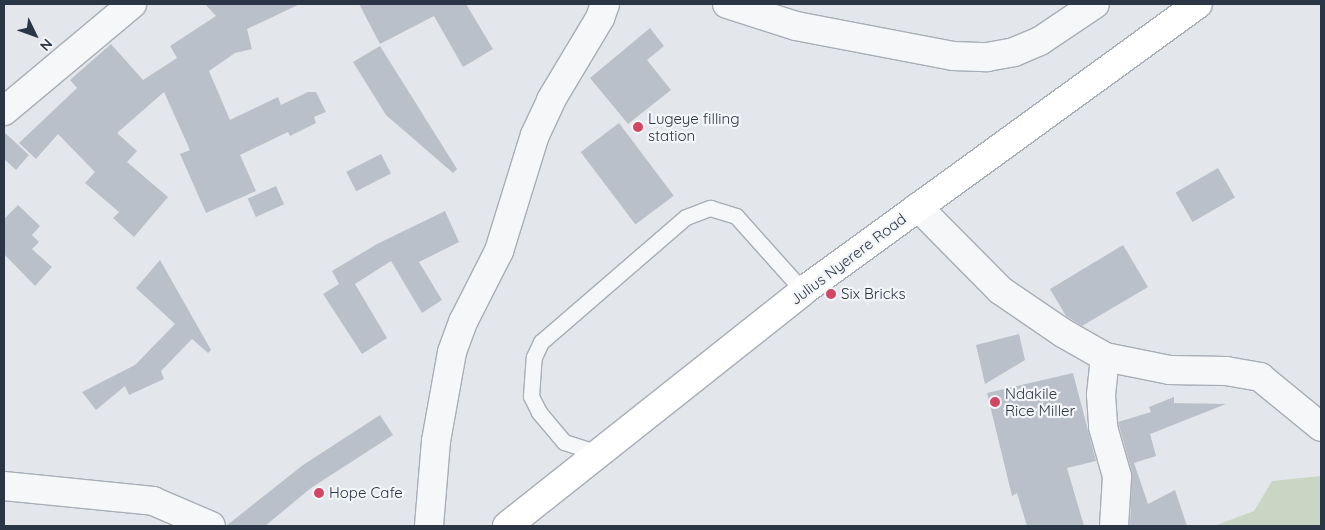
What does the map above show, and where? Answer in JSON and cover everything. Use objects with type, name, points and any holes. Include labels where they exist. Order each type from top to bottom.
[{"type":"highway","name":"Julius Nyerere Road","points":[[507,526],[803,291],[1198,4]]},
{"type":"street","points":[[4,111],[132,4]]},
{"type":"street","points":[[429,526],[436,441],[452,352],[463,322],[499,251],[535,135],[551,100],[600,18],[605,4]]},
{"type":"street","points":[[727,4],[796,26],[953,56],[987,57],[1014,52],[1040,41],[1095,4]]},
{"type":"street","points":[[918,207],[1000,290],[1033,316],[1105,357],[1170,370],[1232,372],[1260,377],[1321,427]]},
{"type":"street","points":[[1105,357],[1101,395],[1103,427],[1117,476],[1114,526]]},
{"type":"street","points":[[4,486],[153,501],[211,526]]},
{"type":"lane","points":[[598,453],[564,442],[539,412],[531,396],[534,357],[542,342],[686,217],[710,208],[736,216],[803,291]]},
{"type":"green space","points":[[1321,476],[1321,526],[1214,526],[1254,511],[1272,481]]},
{"type":"building","points":[[205,4],[300,4],[247,29],[252,49],[235,53],[209,71],[230,120],[278,97],[281,105],[308,92],[316,92],[326,112],[314,117],[316,123],[290,136],[288,132],[240,155],[256,191],[206,213],[180,154],[190,150],[164,92],[117,133],[137,151],[127,162],[168,197],[134,237],[113,218],[119,212],[85,183],[95,172],[58,134],[36,159],[19,143],[77,88],[70,80],[111,44],[143,80],[177,58],[170,46],[216,16]]},
{"type":"building","points":[[359,4],[466,4],[493,49],[463,67],[434,16],[380,44]]},
{"type":"building","points":[[650,28],[664,46],[647,60],[671,90],[628,124],[590,78]]},
{"type":"building","points":[[380,46],[457,169],[453,173],[386,115],[353,62]]},
{"type":"building","points":[[619,123],[674,196],[635,225],[581,152]]},
{"type":"building","points":[[4,132],[29,155],[16,170],[4,159]]},
{"type":"building","points":[[381,154],[391,174],[356,191],[346,172]]},
{"type":"building","points":[[1218,168],[1235,197],[1193,222],[1176,192]]},
{"type":"building","points":[[276,186],[284,204],[256,217],[248,199]]},
{"type":"building","points":[[18,205],[40,226],[32,235],[39,242],[32,249],[52,267],[35,286],[4,254],[4,219]]},
{"type":"building","points":[[445,211],[459,242],[419,262],[442,300],[422,313],[391,261],[355,284],[387,338],[362,354],[323,294],[339,284],[332,271],[377,244]]},
{"type":"building","points":[[1123,245],[1148,287],[1082,326],[1066,316],[1050,289]]},
{"type":"building","points":[[160,260],[211,350],[208,353],[192,339],[161,371],[164,379],[129,395],[125,386],[96,410],[82,392],[135,365],[175,324],[136,288]]},
{"type":"building","points":[[1019,334],[1025,360],[985,384],[976,345]]},
{"type":"building","points":[[1073,373],[1096,461],[1067,468],[1084,526],[1027,526],[1017,493],[1012,496],[987,393]]},
{"type":"building","points":[[1174,397],[1174,403],[1226,404],[1150,434],[1156,456],[1134,463],[1148,504],[1175,490],[1187,526],[1130,526],[1132,472],[1118,422],[1151,412],[1149,407]]},
{"type":"building","points":[[380,415],[393,435],[311,488],[265,526],[226,526],[303,465]]},
{"type":"place","name":"Lugeye filling station","points":[[638,127]]},
{"type":"place","name":"Six Bricks","points":[[831,294]]},
{"type":"place","name":"Ndakile Rice Miller","points":[[995,402]]},
{"type":"place","name":"Hope Cafe","points":[[319,493]]}]
